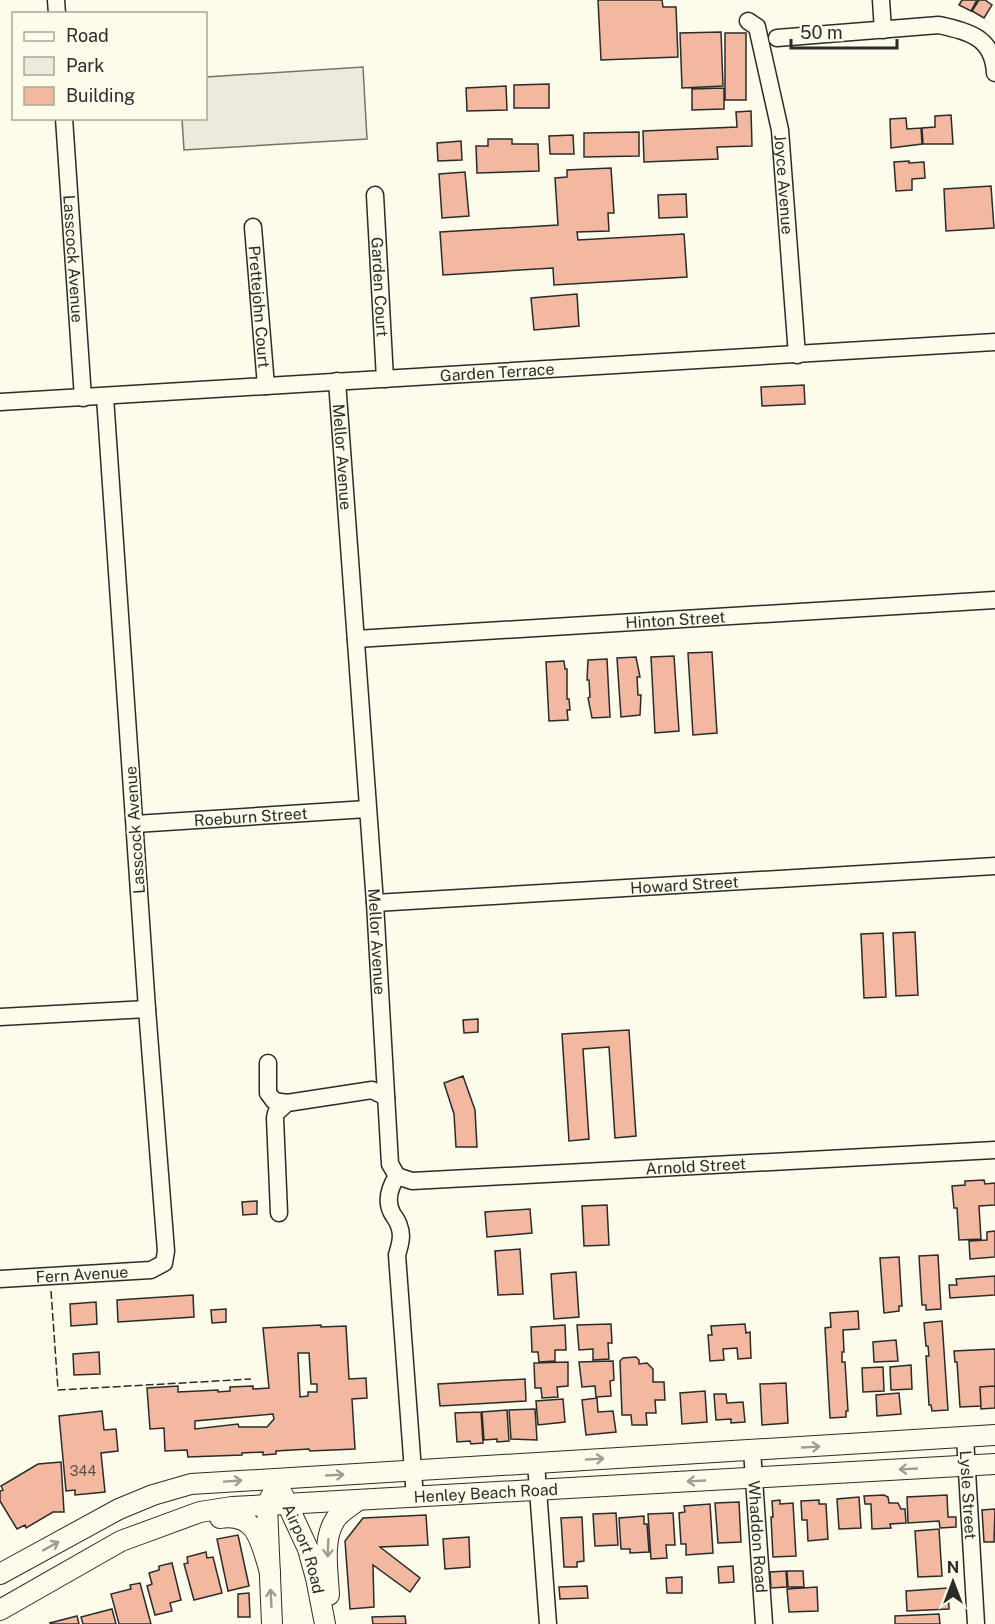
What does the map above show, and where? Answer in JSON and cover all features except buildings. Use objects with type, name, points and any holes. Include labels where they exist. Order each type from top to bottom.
[{"type":"main road","name":"Henley Beach Road","points":[[0,1574],[119,1509],[153,1495],[191,1484],[995,1436]]},
{"type":"main road","name":"Henley Beach Road","points":[[2,1612],[121,1541],[200,1512],[232,1507],[995,1464]]},
{"type":"main road","name":"Airport Road","points":[[276,1479],[308,1549],[325,1624]]},
{"type":"main road","name":"Airport Road","points":[[272,1624],[267,1506],[276,1479]]},
{"type":"main road","points":[[330,1624],[327,1551],[329,1531],[336,1517],[357,1501]]},
{"type":"main road","points":[[121,1541],[164,1528],[227,1517],[240,1518],[251,1524],[259,1535],[270,1572]]},
{"type":"street","points":[[881,0],[884,30]]},
{"type":"street","name":"Joyce Avenue","points":[[748,21],[757,27],[780,130],[797,355]]},
{"type":"street","points":[[777,38],[939,25],[961,30],[982,41],[994,57],[995,73]]},
{"type":"street","name":"Lasscock Avenue","points":[[64,120],[82,398]]},
{"type":"street","name":"Garden Court","points":[[375,195],[385,379]]},
{"type":"street","name":"Prettejohn Court","points":[[253,227],[266,386]]},
{"type":"street","name":"Garden Terrace","points":[[0,402],[995,342]]},
{"type":"street","name":"Mellor Avenue","points":[[337,381],[375,903],[390,1164],[397,1176]]},
{"type":"street","name":"Lasscock Avenue","points":[[105,397],[166,1251],[164,1263]]},
{"type":"street","name":"Hinton Street","points":[[356,639],[995,600]]},
{"type":"street","name":"Roeburn Street","points":[[135,824],[367,808]]},
{"type":"street","name":"Howard Street","points":[[375,903],[995,866]]},
{"type":"street","points":[[0,1017],[147,1009]]},
{"type":"street","points":[[268,1063],[268,1094],[274,1101],[287,1103],[372,1090],[386,1097]]},
{"type":"street","points":[[279,1213],[275,1118],[276,1113],[287,1103]]},
{"type":"street","name":"Arnold Street","points":[[397,1176],[412,1181],[995,1150]]},
{"type":"street","points":[[397,1176],[390,1187],[388,1199],[389,1207],[400,1227],[401,1242],[398,1254],[415,1498]]},
{"type":"street","name":"Fern Avenue","points":[[0,1279],[151,1270],[164,1263]]},
{"type":"street","name":"Lysle Street","points":[[965,1437],[976,1624]]},
{"type":"street","name":"Whaddon Road","points":[[752,1450],[764,1624]]},
{"type":"street","points":[[536,1463],[548,1624]]},
{"type":"green space","points":[[363,67],[367,139],[184,150],[182,120],[207,120],[207,77]]},
{"type":"fence","points":[[51,1291],[58,1390],[251,1379]]}]
